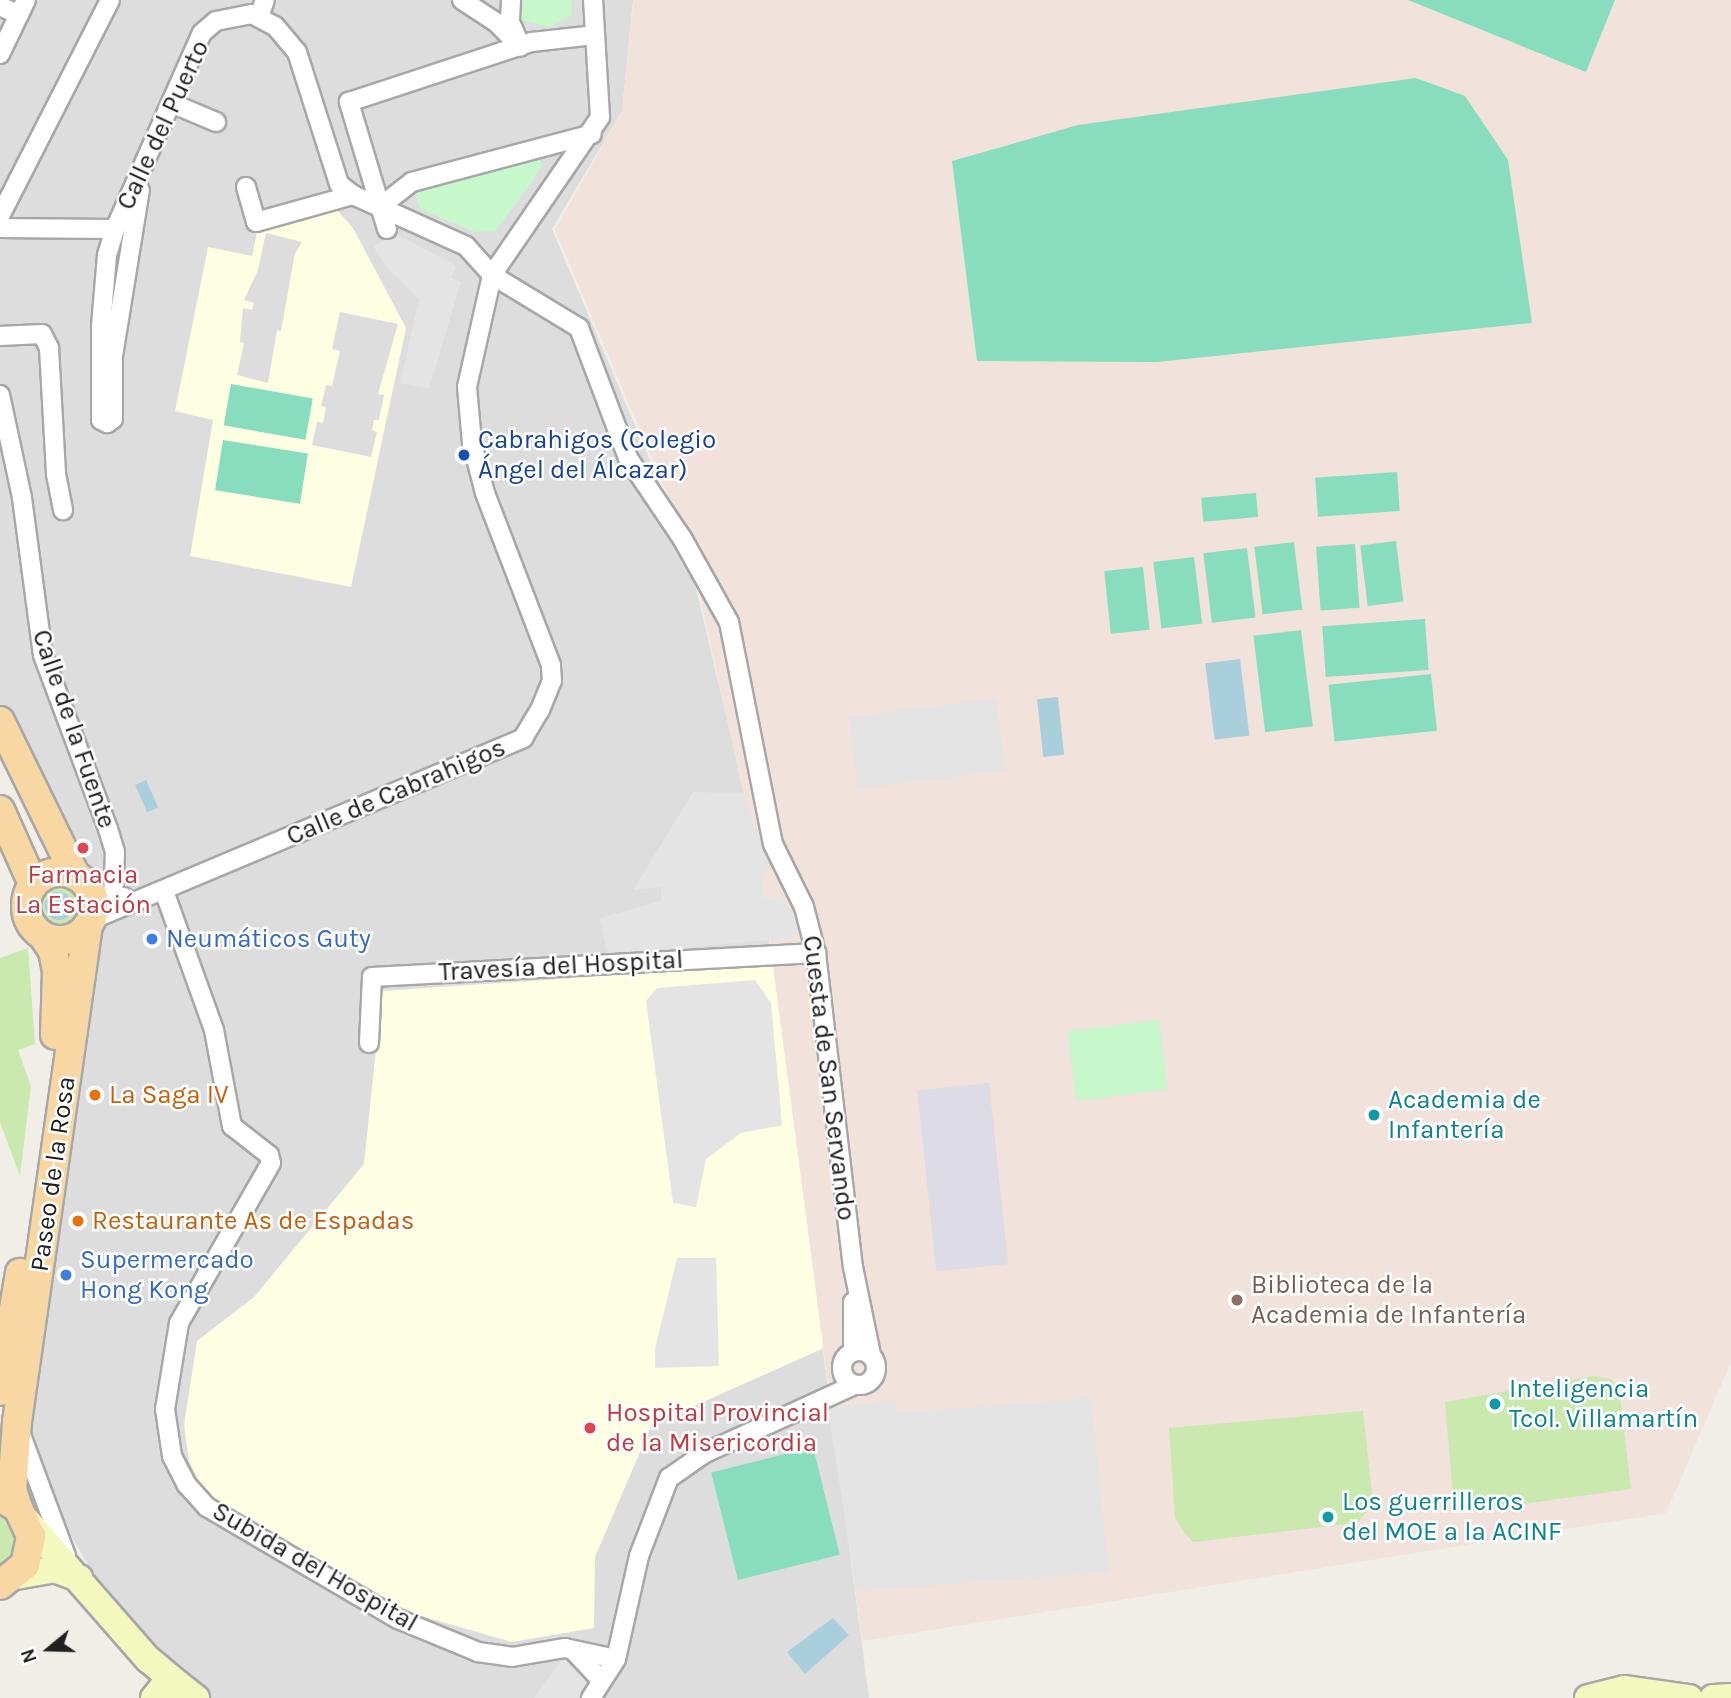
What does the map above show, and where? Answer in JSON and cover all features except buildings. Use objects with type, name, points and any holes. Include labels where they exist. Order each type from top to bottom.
[{"type":"main road","points":[[0,721],[75,875],[96,909],[63,940],[43,936]]},
{"type":"main road","name":"Paseo de la Rosa","points":[[0,810],[33,884],[27,914],[53,951],[57,971],[57,1017],[0,1391]]},
{"type":"main road","points":[[33,884],[52,872],[75,875]]},
{"type":"main road","name":"Paseo de la Rosa","points":[[96,909],[17,1422],[12,1490],[15,1509],[76,1574],[148,1660],[187,1691]]},
{"type":"main road","points":[[5,1584],[31,1551],[15,1509]]},
{"type":"main road","points":[[5,1584],[54,1569],[76,1574]]},
{"type":"main road","name":"Paseo de la Rosa","points":[[148,1660],[154,1698]]},
{"type":"main road","name":"Paseo de la Rosa","points":[[154,1698],[163,1687],[187,1691]]},
{"type":"main road","points":[[1588,1698],[1624,1689],[1689,1698]]},
{"type":"main road","points":[[1713,1698],[1731,1697]]},
{"type":"street","points":[[0,216],[110,0]]},
{"type":"street","points":[[265,0],[259,17],[275,26],[297,52],[316,100],[333,173],[353,195],[466,246],[492,275],[592,134],[600,117],[593,0]]},
{"type":"street","points":[[462,0],[497,23],[520,47]]},
{"type":"street","points":[[511,0],[510,22],[520,47]]},
{"type":"street","points":[[0,6],[22,7],[0,54]]},
{"type":"street","name":"Calle del Puerto","points":[[156,136],[141,184],[113,356],[113,419],[107,423],[101,420],[101,327],[107,255],[115,229],[156,136],[202,33],[231,15],[259,17]]},
{"type":"street","points":[[387,229],[349,102],[520,47],[594,35]]},
{"type":"street","points":[[171,103],[216,122]]},
{"type":"street","points":[[381,206],[412,182],[592,134]]},
{"type":"street","points":[[246,187],[256,222],[353,195]]},
{"type":"street","name":"Calle del Puerto","points":[[0,228],[115,229]]},
{"type":"street","name":"Calle de Cabrahigos","points":[[96,909],[156,894],[523,738],[540,710],[552,681],[551,665],[485,493],[472,443],[470,361],[492,275]]},
{"type":"street","name":"Cuesta de San Servando","points":[[492,275],[579,328],[628,458],[682,538],[729,622],[773,844],[804,907],[816,953],[853,1267]]},
{"type":"street","points":[[0,336],[42,334],[49,348],[56,474],[63,510]]},
{"type":"street","name":"Calle de la Fuente","points":[[0,395],[22,498],[43,655],[115,852],[96,909]]},
{"type":"street","points":[[96,909],[156,894]]},
{"type":"street","name":"Subida del Hospital","points":[[156,894],[214,1030],[232,1126],[244,1140],[269,1155],[271,1163],[179,1323],[165,1409],[172,1456],[187,1485],[207,1507],[398,1619],[478,1652],[512,1657],[535,1650],[573,1650],[616,1660]]},
{"type":"street","name":"Travesía del Hospital","points":[[369,1044],[372,977],[816,953]]},
{"type":"street","points":[[853,1267],[865,1323],[862,1354]]},
{"type":"street","points":[[848,1379],[863,1385],[876,1373],[862,1354],[853,1267]]},
{"type":"street","points":[[848,1379],[846,1357],[862,1354]]},
{"type":"street","points":[[591,1698],[616,1660],[639,1556],[668,1478],[705,1453],[816,1400],[848,1379]]},
{"type":"street","name":"Paseo de la Rosa","points":[[17,1422],[76,1574]]},
{"type":"street","points":[[573,1650],[601,1679]]},
{"type":"shaded area","points":[[0,0],[633,0],[622,111],[552,229],[686,546],[755,838],[869,1698],[198,1698],[95,1577],[62,1520],[28,1430],[98,901],[0,709]]},
{"type":"shaded area","points":[[634,0],[1731,0],[1731,1362],[1666,1513],[862,1641],[761,875],[689,545],[555,230],[622,111]]},
{"type":"shaded area","points":[[336,209],[353,228],[406,328],[351,587],[190,556],[213,420],[175,411],[208,247],[252,256],[257,232]],"holes":[[[266,233],[302,242],[295,253],[281,331],[277,330],[268,383],[237,375],[244,343],[240,342],[243,308],[252,310],[254,303],[244,300],[258,270]],[[340,312],[398,324],[378,394],[384,395],[379,420],[374,420],[372,430],[377,432],[371,457],[312,445],[317,422],[323,423],[326,407],[321,406],[326,385],[332,386],[340,351],[332,349]]]},
{"type":"shaded area","points":[[387,229],[456,266],[451,278],[461,282],[429,389],[400,383],[419,299],[387,268],[373,246],[385,241]]},
{"type":"shaded area","points":[[996,699],[1005,770],[858,788],[849,717]]},
{"type":"shaded area","points":[[693,792],[743,793],[771,868],[761,875],[764,899],[783,898],[800,928],[792,938],[607,954],[600,918],[661,901],[661,887],[633,890]]},
{"type":"shaded area","points":[[778,964],[824,1348],[692,1407],[655,1417],[595,1557],[594,1628],[512,1642],[390,1607],[206,1495],[189,1461],[184,1425],[197,1341],[254,1297],[364,1164],[382,991]]},
{"type":"shaded area","points":[[755,980],[771,1003],[782,1125],[741,1133],[706,1159],[696,1207],[673,1203],[646,1001],[657,988]]},
{"type":"shaded area","points":[[989,1083],[1008,1264],[936,1272],[917,1091]]},
{"type":"shaded area","points":[[677,1258],[716,1258],[719,1366],[655,1368],[655,1349]]},
{"type":"shaded area","points":[[1091,1398],[1109,1572],[856,1591],[828,1409],[895,1399],[897,1413]]},
{"type":"shaded area","points":[[563,1658],[588,1666],[594,1680],[580,1698],[534,1698]]},
{"type":"green space","points":[[524,0],[571,0],[572,15],[550,27],[521,20]]},
{"type":"green space","points":[[1408,0],[1615,0],[1586,72]]},
{"type":"green space","points":[[1416,78],[1465,96],[1508,160],[1532,323],[1157,362],[977,361],[952,161],[1078,125]]},
{"type":"green space","points":[[539,156],[542,165],[495,231],[475,232],[420,209],[414,189]]},
{"type":"green space","points":[[231,384],[313,398],[305,440],[224,425]]},
{"type":"green space","points":[[223,440],[308,453],[300,504],[215,490]]},
{"type":"green space","points":[[1397,472],[1400,511],[1318,517],[1315,478]]},
{"type":"green space","points":[[1256,493],[1258,517],[1203,522],[1201,498]]},
{"type":"green space","points":[[1396,541],[1403,602],[1368,606],[1360,545]]},
{"type":"green space","points":[[1294,542],[1302,609],[1263,614],[1254,547]]},
{"type":"green space","points":[[1355,544],[1359,608],[1321,611],[1316,547]]},
{"type":"green space","points":[[1247,548],[1256,617],[1212,623],[1203,553]]},
{"type":"green space","points":[[1194,557],[1202,624],[1161,628],[1153,562]]},
{"type":"green space","points":[[1143,567],[1150,630],[1111,634],[1104,571]]},
{"type":"green space","points":[[1425,619],[1429,670],[1326,677],[1322,626]]},
{"type":"green space","points":[[1301,630],[1313,726],[1265,732],[1253,636]]},
{"type":"green space","points":[[1431,674],[1437,731],[1335,741],[1329,685]]},
{"type":"green space","points":[[59,884],[68,885],[75,890],[80,897],[80,915],[75,922],[68,927],[59,928],[50,927],[43,922],[38,915],[37,906],[38,897],[43,890],[50,885]]},
{"type":"green space","points":[[28,948],[35,1044],[18,1050],[31,1086],[20,1176],[0,1122],[0,958]]},
{"type":"green space","points":[[1159,1020],[1168,1089],[1076,1101],[1068,1031]]},
{"type":"green space","points":[[1594,1376],[1611,1379],[1619,1389],[1631,1489],[1471,1511],[1460,1506],[1453,1495],[1445,1402]]},
{"type":"green space","points":[[1363,1411],[1372,1494],[1369,1509],[1357,1523],[1193,1542],[1183,1531],[1175,1517],[1169,1428]]},
{"type":"green space","points":[[813,1447],[840,1555],[738,1580],[711,1472]]},
{"type":"green space","points":[[0,1512],[10,1518],[20,1549],[0,1573]]},
{"type":"water","points":[[1240,659],[1249,735],[1215,740],[1205,663]]},
{"type":"water","points":[[1058,697],[1064,755],[1043,757],[1037,699]]},
{"type":"water","points":[[146,780],[158,807],[147,812],[135,785]]},
{"type":"water","points":[[59,892],[69,896],[73,906],[69,916],[59,920],[49,916],[45,906],[49,896]]},
{"type":"water","points":[[833,1618],[849,1635],[805,1674],[787,1652]]},
{"type":"place","name":"Cabrahigos (Colegio Ángel del Álcazar)","points":[[464,455]]},
{"type":"place","name":"Farmacia La Estación","points":[[83,848]]},
{"type":"place","name":"Neumáticos Guty","points":[[152,939]]},
{"type":"place","name":"La Saga IV","points":[[95,1095]]},
{"type":"place","name":"Academia de Infantería","points":[[1374,1115]]},
{"type":"place","name":"Restaurante As de Espadas","points":[[78,1221]]},
{"type":"place","name":"Supermercado Hong Kong","points":[[66,1275]]},
{"type":"place","name":"Biblioteca de la Academia de Infantería","points":[[1237,1300]]},
{"type":"place","name":"Inteligencia Tcol. Villamartín","points":[[1495,1404]]},
{"type":"place","name":"Hospital Provincial de la Misericordia","points":[[590,1428]]},
{"type":"place","name":"Los guerrilleros del MOE a la ACINF","points":[[1328,1517]]}]
